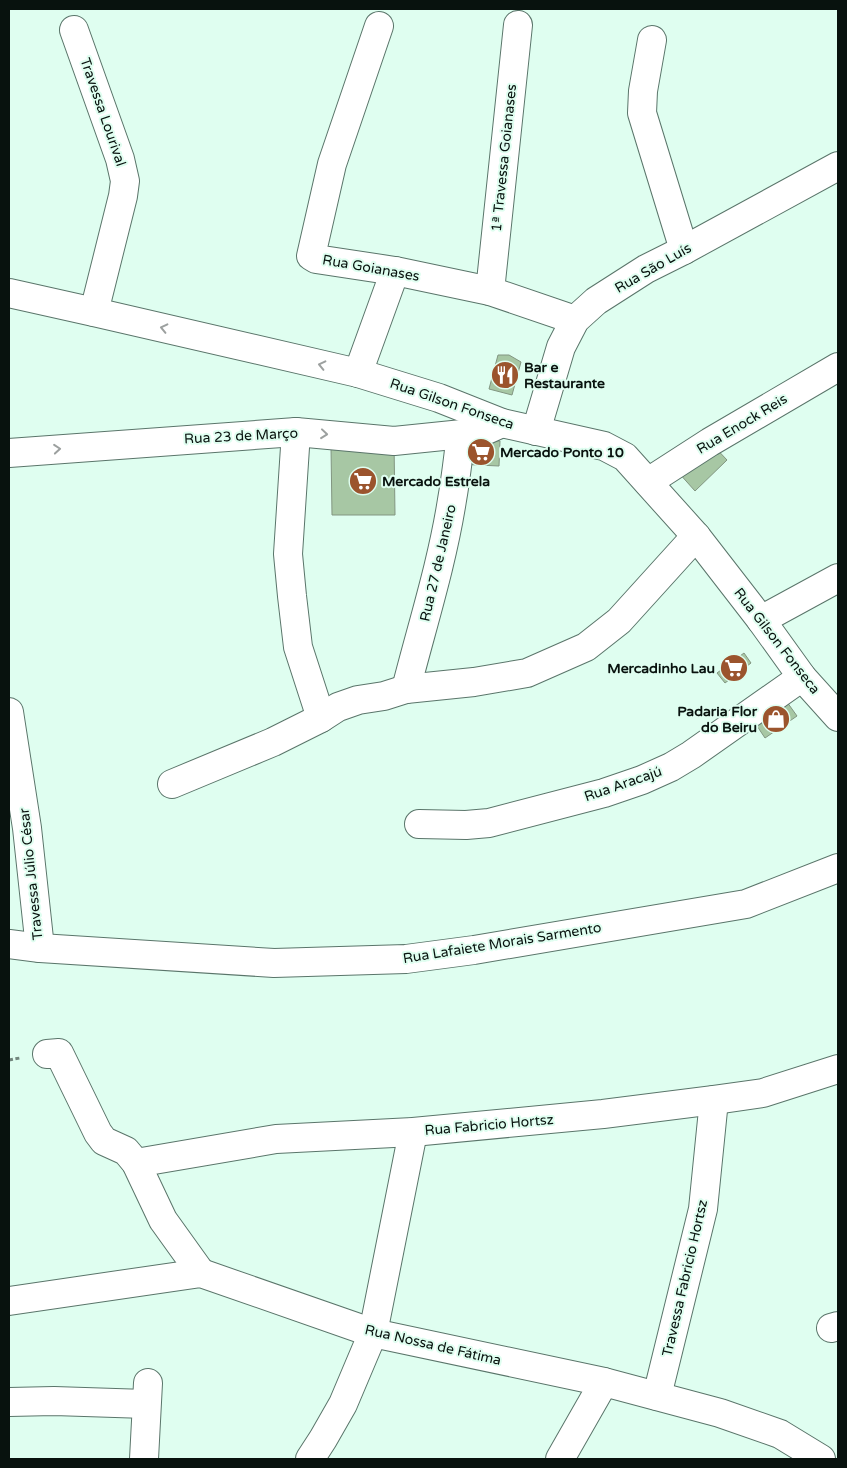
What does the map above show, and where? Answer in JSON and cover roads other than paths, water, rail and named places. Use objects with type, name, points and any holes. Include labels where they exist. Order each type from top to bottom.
[{"type":"street","name":"1ª Travessa Goianases","points":[[490,291],[518,25]]},
{"type":"street","name":"Rua Goianases","points":[[379,26],[332,164],[311,256],[316,259],[395,271],[490,291],[575,320]]},
{"type":"street","name":"Travessa Lourival","points":[[74,30],[120,158],[125,181],[123,196],[94,312]]},
{"type":"street","points":[[652,40],[643,91],[642,113],[684,250]]},
{"type":"street","name":"Rua São Luís","points":[[536,431],[561,347],[575,320],[596,301],[646,269],[838,166]]},
{"type":"street","points":[[358,373],[395,271]]},
{"type":"street","name":"Rua Gilson Fonseca","points":[[9,293],[358,373],[439,398],[502,423],[604,446],[616,451],[625,457],[696,536],[802,677],[838,717]]},
{"type":"street","name":"Rua Enock Reis","points":[[648,482],[710,442],[838,367]]},
{"type":"street","name":"Rua 23 de Março","points":[[9,453],[296,432],[394,441],[482,432],[502,423]]},
{"type":"street","points":[[296,432],[288,554],[298,647],[321,718]]},
{"type":"street","name":"Rua 27 de Janeiro","points":[[406,689],[444,541],[452,501],[461,435]]},
{"type":"street","points":[[172,784],[273,742],[321,718],[338,707],[358,700],[384,696],[406,689],[474,682],[527,673],[586,647],[619,621],[696,536]]},
{"type":"street","points":[[761,620],[838,578]]},
{"type":"street","name":"Rua Aracajú","points":[[420,824],[466,825],[489,823],[604,793],[642,780],[671,767],[691,755],[802,677]]},
{"type":"street","name":"Travessa Júlio César","points":[[9,712],[27,828],[40,948]]},
{"type":"street","name":"Rua Lafaiete Morais Sarmento","points":[[9,944],[40,948],[274,963],[406,959],[474,950],[746,904],[838,868]]},
{"type":"street","points":[[47,1054],[59,1053],[104,1141],[126,1151],[136,1163],[162,1220],[201,1273]]},
{"type":"street","name":"Rua Fabricio Hortsz","points":[[136,1163],[276,1139],[413,1132],[594,1115],[714,1100],[763,1093],[838,1069]]},
{"type":"street","name":"Travessa Fabricio Hortsz","points":[[657,1396],[704,1209],[714,1100]]},
{"type":"street","points":[[310,1459],[343,1404],[373,1333],[413,1132]]},
{"type":"street","name":"Rua Nossa de Fátima","points":[[9,1301],[201,1273],[373,1333],[604,1382],[720,1413],[780,1434],[821,1459]]},
{"type":"street","points":[[560,1459],[604,1382]]},
{"type":"street","points":[[9,1402],[54,1401],[147,1393],[144,1459]]},
{"type":"place","name":"Bar e Restaurante","points":[[505,375]]},
{"type":"place","name":"Mercado Ponto 10","points":[[481,452]]},
{"type":"place","name":"Mercado Estrela","points":[[363,481]]},
{"type":"place","name":"Mercadinho Lau","points":[[734,668]]},
{"type":"place","name":"Padaria Flor do Beiru","points":[[776,719]]}]
